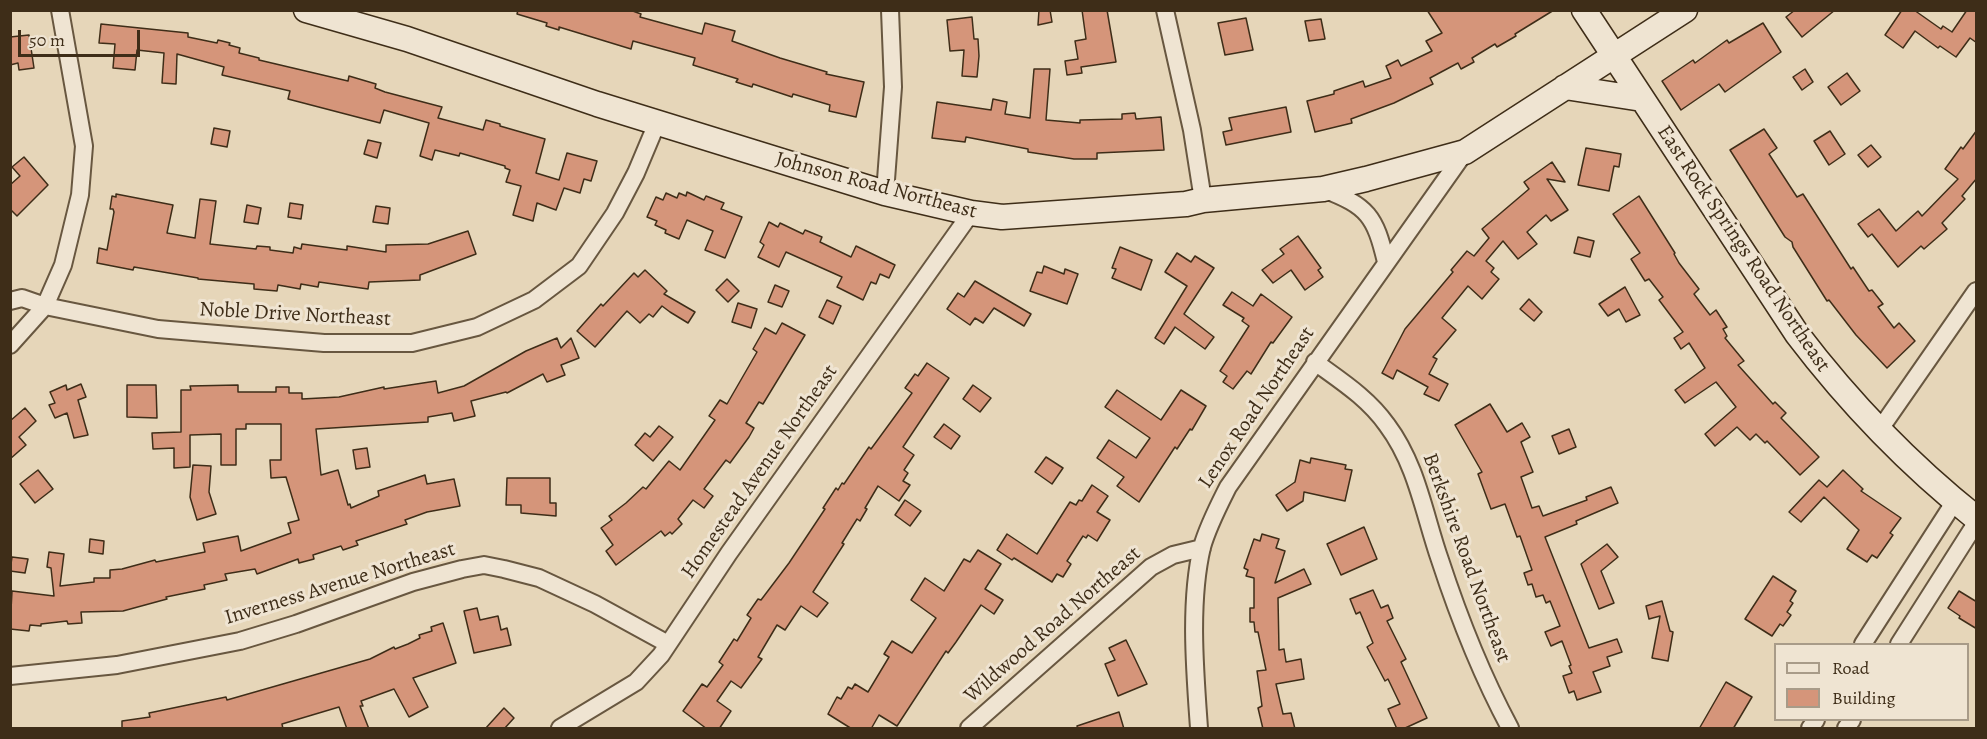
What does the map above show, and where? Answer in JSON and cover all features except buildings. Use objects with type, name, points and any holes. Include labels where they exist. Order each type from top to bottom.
[{"type":"street","points":[[10,345],[45,306],[63,265],[80,195],[84,146],[60,10]]},
{"type":"street","name":"Johnson Road Northeast","points":[[306,10],[407,39],[597,104],[885,193],[971,213],[1002,217],[1186,204],[1203,200],[1323,189],[1465,152],[1685,10]]},
{"type":"street","points":[[885,193],[893,87],[890,10]]},
{"type":"street","points":[[1165,10],[1192,130],[1203,200]]},
{"type":"street","name":"East Rock Springs Road Northeast","points":[[1584,10],[1797,334],[1832,380],[1878,432],[1977,518]]},
{"type":"street","points":[[1565,87],[1642,99]]},
{"type":"street","name":"Noble Drive Northeast","points":[[10,302],[22,298],[45,306],[158,329],[324,343],[412,343],[477,327],[534,300],[579,266],[615,213],[657,123]]},
{"type":"street","name":"Lenox Road Northeast","points":[[1199,729],[1195,669],[1196,588],[1202,548],[1212,517],[1228,488],[1315,362],[1465,152]]},
{"type":"street","points":[[1323,189],[1350,199],[1368,215],[1379,233],[1386,262]]},
{"type":"street","name":"Homestead Avenue Northeast","points":[[560,729],[636,682],[668,644],[729,553],[971,213]]},
{"type":"street","points":[[1878,432],[1977,291]]},
{"type":"street","name":"Berkshire Road Northeast","points":[[1315,362],[1366,401],[1387,424],[1402,447],[1415,477],[1430,533],[1455,608],[1488,687],[1510,729]]},
{"type":"street","points":[[1864,643],[1955,501]]},
{"type":"street","points":[[1900,643],[1977,523]]},
{"type":"street","name":"Wildwood Road Northeast","points":[[969,729],[1151,567],[1173,555],[1202,548]]},
{"type":"street","name":"Inverness Avenue Northeast","points":[[10,676],[117,665],[240,641],[296,624],[412,582],[462,569],[484,566],[504,568],[539,578],[596,604],[668,644]]}]
